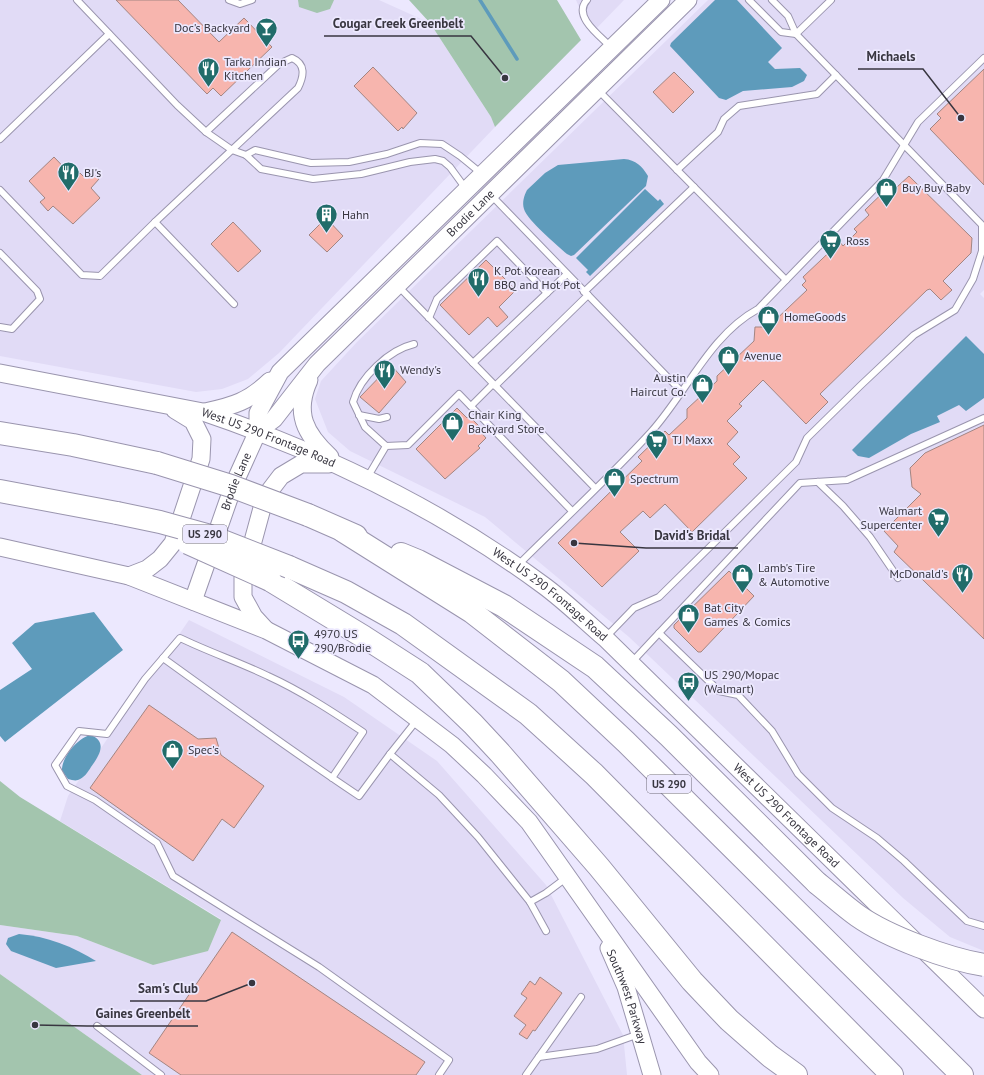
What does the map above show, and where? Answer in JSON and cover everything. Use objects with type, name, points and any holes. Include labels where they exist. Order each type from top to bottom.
[{"type":"highway","name":"US 290","points":[[0,434],[73,445],[157,463],[231,486],[308,515],[343,531],[472,612],[561,681],[626,742],[962,1075]]},
{"type":"highway","name":"US 290","points":[[0,491],[160,522],[207,535],[289,567],[346,592],[403,624],[528,714],[594,774],[892,1075]]},
{"type":"highway","points":[[117,514],[228,560],[270,580],[364,637],[425,678],[473,724],[500,753],[599,867],[656,939],[692,981],[729,1020],[770,1056],[796,1075]]},
{"type":"highway","points":[[343,531],[418,561],[504,606],[595,668],[680,746],[817,883],[859,917],[907,942],[970,963],[984,965]]},
{"type":"main road","name":"Brodie Lane","points":[[193,601],[234,484],[258,431],[258,413],[280,372],[661,0]]},
{"type":"main road","name":"Brodie Lane","points":[[258,431],[274,419],[318,364],[688,0]]},
{"type":"main road","points":[[490,194],[488,189],[489,185],[500,170],[533,134],[537,121]]},
{"type":"main road","points":[[318,364],[304,391],[301,409],[303,421],[314,443],[337,464]]},
{"type":"main road","points":[[203,412],[241,403],[258,393],[280,372]]},
{"type":"main road","name":"West US 290 Frontage Road","points":[[0,373],[203,412],[258,431],[337,464],[417,504],[470,535],[544,586],[605,638],[980,1004]]},
{"type":"main road","points":[[129,576],[147,569],[160,559],[173,543],[201,459],[202,440],[193,421],[165,404]]},
{"type":"main road","points":[[266,630],[254,617],[243,597],[243,578],[265,497],[280,476],[301,464],[337,464]]},
{"type":"main road","points":[[0,547],[129,576],[266,630],[373,685],[452,745],[484,775],[529,822],[698,1062],[710,1075]]},
{"type":"main road","name":"Southwest Parkway","points":[[598,920],[626,988],[652,1075]]},
{"type":"lane","points":[[77,0],[177,105],[206,132],[232,150],[246,155],[261,169],[313,179],[361,174],[410,162],[435,159],[443,161],[450,167],[467,190]]},
{"type":"lane","points":[[229,0],[240,4],[252,0]]},
{"type":"lane","points":[[587,0],[582,7],[583,17],[612,48]]},
{"type":"lane","points":[[749,0],[781,32],[796,34]]},
{"type":"lane","points":[[605,638],[634,608],[659,597],[796,462],[807,438],[914,335],[955,310],[974,279],[982,251],[982,225],[796,34],[788,16],[772,0]]},
{"type":"lane","points":[[796,34],[831,0]]},
{"type":"lane","points":[[0,139],[110,34]]},
{"type":"lane","points":[[0,190],[82,275],[100,276],[155,222],[298,88],[303,77],[302,67],[297,60],[292,58],[279,64],[206,132]]},
{"type":"lane","points":[[517,567],[650,433],[720,339],[743,317],[758,309],[883,180],[918,122],[984,58]]},
{"type":"lane","points":[[677,170],[718,132],[724,120],[739,106],[817,94],[836,75]]},
{"type":"lane","points":[[598,90],[786,280]]},
{"type":"lane","points":[[246,155],[255,150],[312,163],[349,162],[387,154],[420,143],[442,144],[460,156],[482,175]]},
{"type":"lane","points":[[471,406],[694,187]]},
{"type":"lane","points":[[490,194],[682,392]]},
{"type":"lane","points":[[155,222],[234,304]]},
{"type":"lane","points":[[429,318],[437,298],[497,241],[547,293]]},
{"type":"lane","points":[[0,253],[38,291],[40,299],[12,329],[0,327]]},
{"type":"lane","points":[[473,363],[567,274]]},
{"type":"lane","points":[[397,285],[594,488]]},
{"type":"lane","points":[[414,344],[403,346],[382,362],[356,391],[353,402],[365,427],[386,446],[408,445],[459,394],[572,511]]},
{"type":"lane","points":[[359,415],[379,419],[387,417]]},
{"type":"lane","points":[[631,663],[800,483],[847,480],[984,418]]},
{"type":"lane","points":[[366,479],[386,446]]},
{"type":"lane","points":[[818,482],[843,506],[870,537],[898,578]]},
{"type":"lane","points":[[659,633],[719,691],[738,695],[772,731],[798,774],[832,808],[877,838],[904,861],[967,921],[984,926]]},
{"type":"lane","points":[[332,778],[363,732],[336,714],[268,676],[207,652],[180,638],[145,679],[107,734],[79,731],[55,765],[67,786],[94,800],[157,843],[173,876],[319,967],[449,1060],[439,1075]]},
{"type":"lane","points":[[163,658],[359,796],[418,719]]},
{"type":"lane","points":[[390,754],[439,795],[478,837],[530,902],[546,932]]},
{"type":"lane","points":[[530,902],[546,893],[568,877]]},
{"type":"lane","points":[[526,1075],[581,997]]},
{"type":"lane","points":[[97,1026],[161,1075]]},
{"type":"lane","points":[[538,1057],[597,1048],[640,1034]]},
{"type":"shaded area","points":[[0,0],[379,0],[430,23],[491,117],[495,127],[279,353],[248,379],[222,389],[196,392],[0,356]]},
{"type":"shaded area","points":[[576,0],[624,0],[591,34]]},
{"type":"shaded area","points":[[708,0],[984,0],[984,290],[980,294],[984,298],[984,951],[950,937],[903,898],[629,637],[485,517],[350,451],[328,432],[315,399],[321,381],[357,342]]},
{"type":"shaded area","points":[[189,620],[344,697],[437,761],[546,885],[623,1035],[627,1075],[142,1075],[0,974],[0,925],[77,936],[153,965],[221,919],[60,821],[68,796]]},
{"type":"green space","points":[[298,0],[334,0],[330,9],[317,13],[299,7]]},
{"type":"green space","points":[[409,0],[557,0],[581,40],[495,127],[491,117],[430,23]]},
{"type":"green space","points":[[0,781],[20,797],[221,920],[208,951],[153,965],[77,936],[0,925]]},
{"type":"green space","points":[[0,974],[142,1075],[0,1075]]},
{"type":"water","points":[[715,0],[737,0],[782,48],[768,62],[775,69],[800,68],[807,75],[804,81],[792,87],[743,91],[726,100],[719,98],[670,46],[671,43]]},
{"type":"water","points":[[624,159],[635,162],[643,169],[648,176],[646,186],[574,255],[571,256],[567,254],[526,214],[523,204],[527,190],[545,173],[558,165]]},
{"type":"water","points":[[645,189],[658,201],[660,199],[664,204],[590,276],[586,272],[588,270],[576,258]]},
{"type":"water","points":[[966,336],[984,354],[984,398],[966,411],[959,405],[937,416],[940,422],[911,434],[869,458],[858,456],[852,450]]},
{"type":"water","points":[[94,612],[123,650],[5,742],[0,736],[0,690],[32,669],[12,643],[35,623]]},
{"type":"water","points":[[91,735],[99,741],[101,745],[97,758],[82,778],[78,780],[68,779],[62,771],[62,766],[67,754],[81,740]]},
{"type":"water","points":[[19,934],[39,937],[59,943],[96,961],[56,968],[11,951],[6,944],[8,938]]},
{"type":"building","points":[[116,0],[178,0],[219,42],[244,18],[272,47],[221,96],[213,88],[207,94]]},
{"type":"building","points":[[373,67],[417,113],[403,129],[402,127],[398,131],[354,86]]},
{"type":"building","points":[[984,69],[984,185],[930,129],[941,118],[937,114]]},
{"type":"building","points":[[674,72],[694,92],[673,113],[653,92]]},
{"type":"building","name":"BJ's","points":[[54,157],[74,178],[80,173],[85,178],[91,171],[99,179],[91,188],[100,198],[73,224],[53,206],[48,211],[40,202],[45,198],[29,181]]},
{"type":"building","points":[[909,176],[972,238],[971,253],[943,281],[952,290],[941,300],[930,289],[927,290],[820,394],[828,402],[806,424],[763,380],[739,404],[742,406],[727,421],[738,432],[727,444],[740,457],[733,464],[747,478],[692,532],[665,504],[650,518],[643,511],[620,532],[639,551],[602,587],[558,543],[642,461],[638,457],[665,431],[669,435],[687,418],[687,409],[717,381],[717,376],[754,341],[755,327],[768,327],[807,290],[802,285],[806,281],[803,277],[840,242],[843,246],[857,232],[854,229],[869,215],[865,210],[893,183],[897,187]]},
{"type":"building","name":"Hahn","points":[[326,218],[343,236],[327,252],[309,235]]},
{"type":"building","points":[[233,222],[261,251],[238,272],[211,244]]},
{"type":"building","name":"K Pot Korean BBQ and Hot Pot","points":[[486,260],[516,290],[499,307],[508,317],[497,327],[488,317],[469,335],[440,305]]},
{"type":"building","name":"Wendy's","points":[[391,365],[406,382],[379,413],[360,397]]},
{"type":"building","name":"Chair King Backyard Store","points":[[457,408],[467,418],[469,416],[480,427],[478,429],[486,438],[478,446],[480,448],[445,479],[416,449]]},
{"type":"building","name":"Walmart Supercenter","points":[[984,425],[984,639],[894,552],[898,546],[884,531],[921,494],[912,487],[910,468],[925,453]]},
{"type":"building","points":[[729,571],[754,596],[701,652],[698,652],[674,628],[674,625]]},
{"type":"building","name":"Spec's","points":[[149,705],[198,739],[216,738],[221,755],[264,786],[234,828],[222,819],[193,861],[90,788]]},
{"type":"building","points":[[232,932],[425,1062],[416,1075],[181,1075],[149,1053]]},
{"type":"building","points":[[540,977],[562,993],[535,1031],[533,1030],[527,1039],[519,1034],[526,1025],[514,1016],[527,998],[521,994],[530,981],[535,985]]},
{"type":"waterway","points":[[480,0],[517,59]]},
{"type":"place","name":"Doc's Backyard","points":[[266,48]]},
{"type":"place","name":"Cougar Creek Greenbelt","points":[[505,78]]},
{"type":"place","name":"Tarka Indian Kitchen","points":[[208,88]]},
{"type":"place","name":"Michaels","points":[[961,118]]},
{"type":"place","name":"BJ's","points":[[68,192]]},
{"type":"place","name":"Buy Buy Baby","points":[[887,208]]},
{"type":"place","name":"Hahn","points":[[326,234]]},
{"type":"place","name":"Ross","points":[[831,260]]},
{"type":"place","name":"K Pot Korean BBQ and Hot Pot","points":[[478,298]]},
{"type":"place","name":"HomeGoods","points":[[769,336]]},
{"type":"place","name":"Avenue","points":[[728,376]]},
{"type":"place","name":"Wendy's","points":[[384,390]]},
{"type":"place","name":"Austin Haircut Co.","points":[[702,404]]},
{"type":"place","name":"Chair King Backyard Store","points":[[453,442]]},
{"type":"place","name":"TJ Maxx","points":[[657,460]]},
{"type":"place","name":"Spectrum","points":[[615,498]]},
{"type":"place","name":"Walmart Supercenter","points":[[938,538]]},
{"type":"place","name":"David's Bridal","points":[[574,543]]},
{"type":"place","name":"Lamb's Tire & Automotive","points":[[742,594]]},
{"type":"place","name":"McDonald's","points":[[963,594]]},
{"type":"place","name":"Bat City Games & Comics","points":[[689,634]]},
{"type":"place","name":"4970 US 290/Brodie","points":[[299,660]]},
{"type":"place","name":"US 290/Mopac (Walmart)","points":[[688,702]]},
{"type":"place","name":"Spec's","points":[[173,770]]},
{"type":"place","name":"Sam's Club","points":[[252,983]]},
{"type":"place","name":"Gaines Greenbelt","points":[[35,1025]]}]
